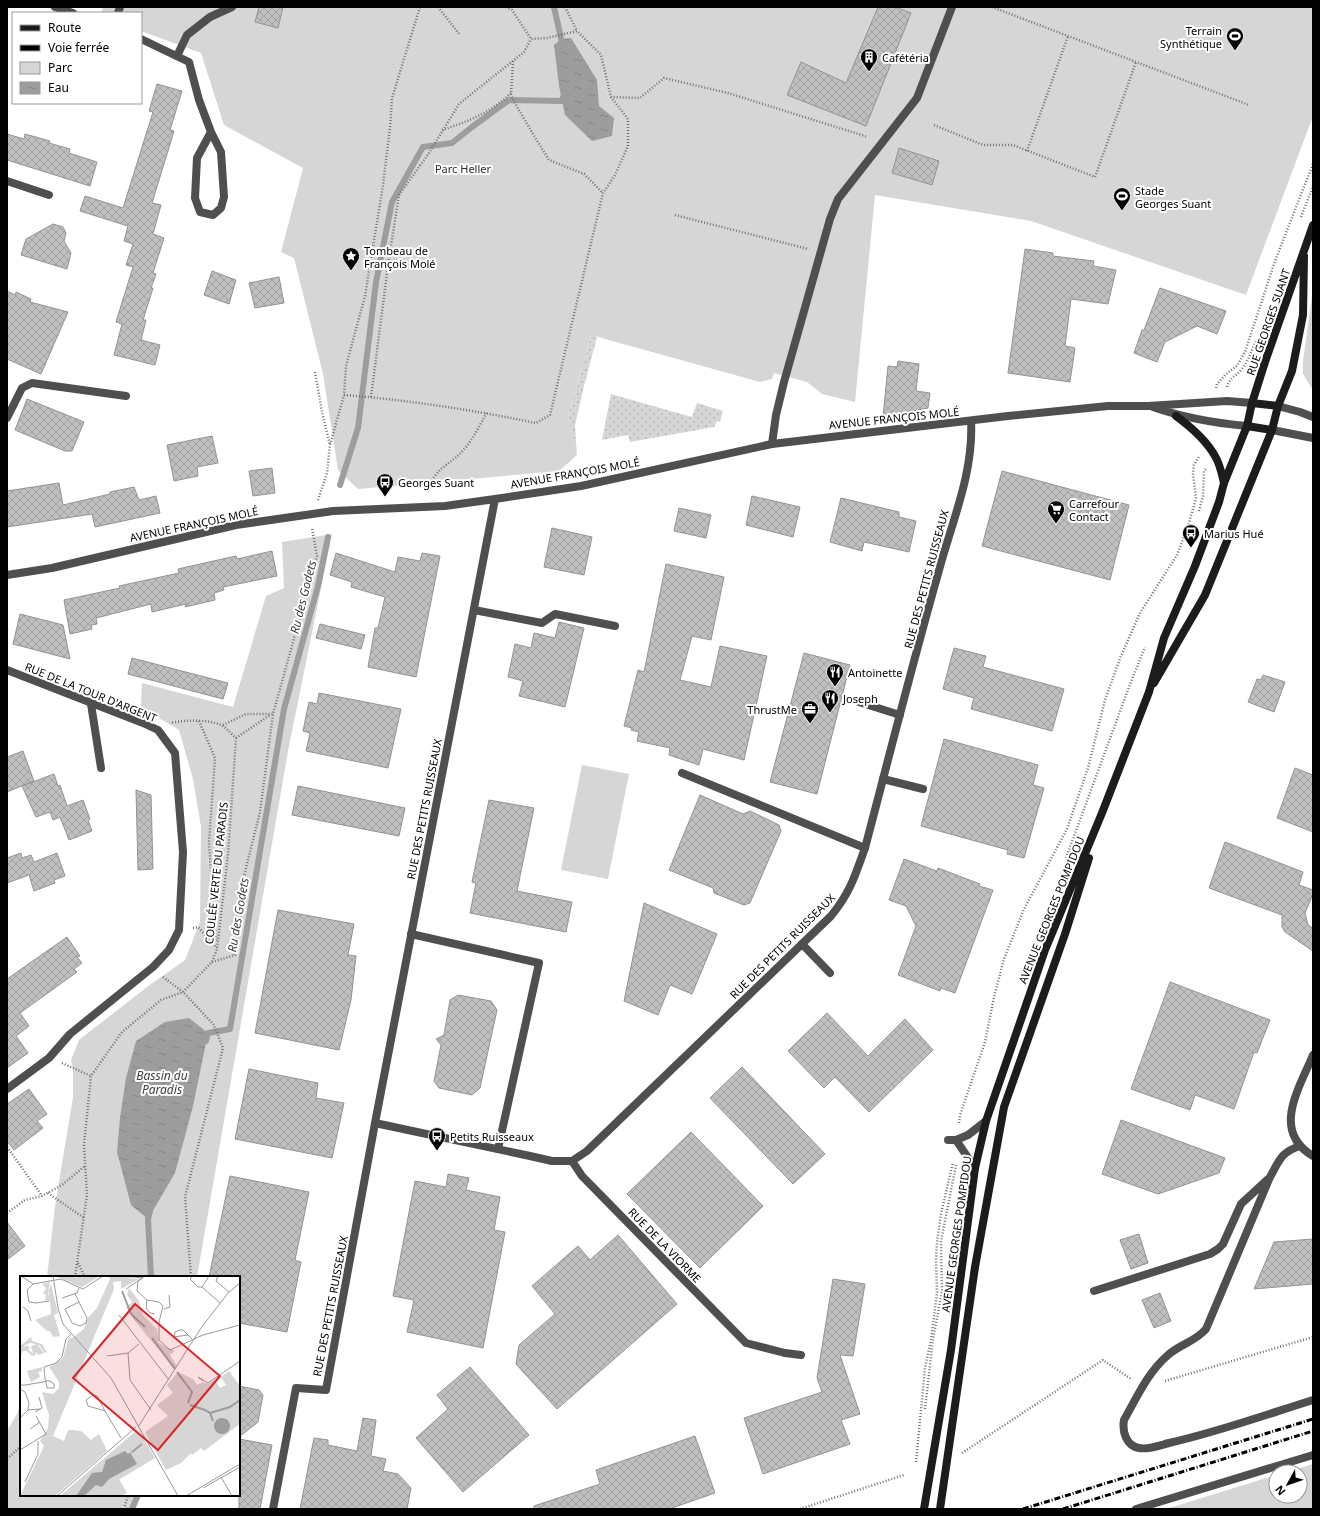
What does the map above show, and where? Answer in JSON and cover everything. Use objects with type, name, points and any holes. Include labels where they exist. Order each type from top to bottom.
[{"type":"main road","name":"RUE GEORGES SUANT","points":[[1252,403],[1313,225]]},
{"type":"main road","name":"RUE GEORGES SUANT","points":[[1272,430],[1278,406],[1292,371],[1303,315],[1305,247]]},
{"type":"main road","points":[[1252,403],[1278,406]]},
{"type":"main road","name":"AVENUE GEORGES POMPIDOU","points":[[924,1509],[951,1350],[975,1168],[986,1121],[1045,950],[1102,813],[1149,692],[1164,638],[1195,566],[1219,502],[1224,483],[1247,426],[1252,403]]},
{"type":"main road","points":[[1176,416],[1187,424],[1216,457],[1224,483]]},
{"type":"main road","points":[[1247,426],[1272,430]]},
{"type":"main road","name":"AVENUE GEORGES POMPIDOU","points":[[1149,692],[1205,596],[1272,430]]},
{"type":"main road","name":"AVENUE GEORGES POMPIDOU","points":[[940,1509],[976,1267],[1004,1107],[1065,934],[1102,813]]},
{"type":"street","points":[[55,7],[70,12]]},
{"type":"street","points":[[177,56],[187,35],[210,17],[232,7]]},
{"type":"street","points":[[772,444],[776,415],[784,382],[830,219],[838,199],[917,98],[952,7]]},
{"type":"street","points":[[142,39],[189,62],[199,100],[211,132],[221,152],[224,197],[220,208],[213,215],[200,212],[195,198],[197,158],[211,132]]},
{"type":"street","points":[[7,180],[49,195]]},
{"type":"street","points":[[7,418],[22,388],[32,383],[126,396]]},
{"type":"street","name":"AVENUE FRANÇOIS MOLÉ","points":[[7,575],[52,568],[236,525],[333,511],[445,506],[495,499],[581,486],[772,444],[1008,416],[1108,406],[1148,406],[1213,401],[1252,403]]},
{"type":"street","name":"AVENUE FRANÇOIS MOLÉ","points":[[1148,406],[1176,416],[1218,424],[1247,426]]},
{"type":"street","points":[[1278,406],[1313,417]]},
{"type":"street","name":"RUE DES PETITS RUISSEAUX","points":[[572,1161],[587,1152],[831,916],[852,886],[865,848],[938,573],[966,475],[972,433],[971,421]]},
{"type":"street","points":[[1272,430],[1313,438]]},
{"type":"street","name":"RUE DES PETITS RUISSEAUX","points":[[273,1509],[296,1388],[326,1390],[375,1123],[495,499]]},
{"type":"street","points":[[474,610],[542,623],[555,614],[615,626]]},
{"type":"street","name":"RUE DE LA TOUR D'ARGENT","points":[[7,670],[158,730],[175,753],[183,852],[179,930],[169,950],[153,967],[70,1034],[49,1058],[7,1089]]},
{"type":"street","points":[[859,702],[900,715]]},
{"type":"street","points":[[91,704],[101,768]]},
{"type":"street","points":[[682,773],[865,848]]},
{"type":"street","points":[[883,779],[923,789]]},
{"type":"street","points":[[411,934],[539,963],[498,1150]]},
{"type":"street","points":[[802,944],[830,973]]},
{"type":"street","points":[[1313,1056],[1290,1112],[1291,1129],[1294,1138],[1306,1152],[1313,1156]]},
{"type":"street","points":[[975,1168],[952,1140],[968,1135],[986,1121]]},
{"type":"street","points":[[375,1123],[498,1150],[552,1160],[572,1161]]},
{"type":"street","points":[[1300,1146],[1288,1149],[1270,1177],[1206,1328],[1200,1336],[1168,1354],[1158,1365],[1124,1420],[1124,1433],[1126,1438],[1135,1447],[1141,1449],[1190,1438],[1313,1400]]},
{"type":"street","name":"RUE DE LA VIORME","points":[[572,1161],[582,1176],[746,1343],[801,1356]]},
{"type":"street","points":[[1094,1292],[1210,1254],[1218,1249],[1227,1237],[1241,1204],[1270,1177]]},
{"type":"street","points":[[1136,1509],[1313,1455]]},
{"type":"path","points":[[212,962],[234,955],[240,896],[260,812],[272,714],[317,556],[312,532],[312,514],[321,494],[327,473],[330,445],[344,395],[346,366],[365,296],[383,185],[392,98],[420,7]]},
{"type":"path","points":[[438,7],[460,34]]},
{"type":"path","points":[[506,7],[512,10],[531,39]]},
{"type":"path","points":[[344,395],[371,397],[487,413],[536,423],[550,415],[603,192],[615,175],[628,146],[628,119],[612,97],[601,55],[577,31],[565,7]]},
{"type":"path","points":[[992,7],[1249,105]]},
{"type":"path","points":[[531,39],[547,38],[577,31]]},
{"type":"path","points":[[1027,151],[1068,36]]},
{"type":"path","points":[[371,397],[389,258],[399,195],[429,153],[459,104],[524,52],[531,39]]},
{"type":"path","points":[[513,61],[512,94],[516,105],[549,160],[584,174],[603,192]]},
{"type":"path","points":[[934,125],[983,145],[1013,145],[1095,177],[1136,62]]},
{"type":"path","points":[[612,97],[640,98],[664,78],[728,93],[882,142]]},
{"type":"path","points":[[442,130],[458,125],[487,112],[512,94]]},
{"type":"path","points":[[1213,401],[1213,394],[1217,384],[1226,374],[1237,366],[1245,352],[1276,261],[1313,164]]},
{"type":"path","points":[[1300,222],[1313,186]]},
{"type":"path","points":[[675,215],[821,252]]},
{"type":"path","points":[[1227,401],[1226,390],[1230,380],[1240,371],[1250,358],[1256,340]]},
{"type":"path","points":[[315,372],[330,445]]},
{"type":"path","points":[[425,506],[430,482],[437,472],[465,449],[487,413]]},
{"type":"path","points":[[916,1467],[925,1368],[931,1340],[937,1293],[936,1260],[941,1214],[952,1162],[952,1140],[985,1042],[994,997],[1004,959],[1024,909],[1067,829],[1088,768],[1105,700],[1121,656],[1140,613],[1178,554],[1189,524],[1196,498],[1193,474],[1194,465],[1200,455],[1209,448]]},
{"type":"path","points":[[223,725],[246,714],[272,714]]},
{"type":"path","points":[[158,730],[168,724],[183,720],[213,723],[223,725],[236,738],[272,714]]},
{"type":"path","points":[[199,722],[215,758],[209,842],[217,949]]},
{"type":"path","name":"COULÉE VERTE DU PARADIS","points":[[75,1276],[87,1195],[84,1145],[91,1076],[122,1032],[161,1000],[183,992],[212,962],[217,949],[228,855],[236,738]]},
{"type":"path","points":[[179,930],[198,928],[217,949]]},
{"type":"path","points":[[153,967],[183,992],[214,1025],[223,1048],[185,1198],[191,1276]]},
{"type":"path","points":[[49,1058],[91,1076]]},
{"type":"path","points":[[7,1147],[42,1196]]},
{"type":"path","points":[[7,1213],[25,1200],[42,1196],[62,1185],[85,1166]]},
{"type":"path","points":[[48,1193],[84,1218]]},
{"type":"path","points":[[77,1262],[84,1276]]},
{"type":"path","points":[[1159,1383],[1313,1337]]},
{"type":"path","points":[[962,1453],[1103,1360],[1132,1380]]},
{"type":"path","points":[[7,1460],[20,1447]]},
{"type":"path","points":[[800,1509],[904,1475]]},
{"type":"path","points":[[124,1509],[128,1496]]},
{"type":"green space","name":"Parc Heller","points":[[103,7],[1313,7],[1313,116],[1246,295],[1031,221],[875,195],[855,402],[822,394],[807,382],[774,373],[772,379],[760,382],[591,335],[568,417],[577,455],[559,471],[358,489],[338,470],[323,374],[294,258],[281,252],[303,168],[224,125],[201,53],[142,31],[142,12],[101,12]]},
{"type":"green space","points":[[1313,289],[1313,390],[1303,374],[1303,361]]},
{"type":"green space","points":[[591,335],[597,337],[575,425],[577,455],[568,417]]},
{"type":"green space","points":[[611,394],[692,417],[697,403],[723,411],[720,422],[717,421],[714,427],[630,442],[628,435],[602,440]]},
{"type":"green space","points":[[332,534],[288,751],[197,1276],[47,1276],[55,1206],[73,1097],[73,1069],[71,1060],[79,1040],[147,987],[185,960],[200,922],[201,827],[193,779],[179,730],[141,707],[142,683],[233,707],[266,596],[284,588],[282,542]]},
{"type":"green space","points":[[582,765],[629,774],[608,879],[561,870]]},
{"type":"green space","points":[[20,1404],[20,1496],[138,1496],[133,1509],[7,1509],[7,1431],[17,1414]]},
{"type":"green space","points":[[1313,1464],[1313,1509],[1166,1509],[1268,1477],[1268,1504],[1308,1504],[1308,1466]]},
{"type":"water","points":[[571,38],[597,80],[599,106],[614,118],[612,136],[592,141],[565,115],[559,86],[554,45],[561,39]]},
{"type":"water","name":"Bassin du Paradis","points":[[189,1018],[208,1033],[193,1106],[175,1173],[148,1219],[131,1205],[117,1152],[126,1078],[136,1041],[165,1022]]},
{"type":"building","points":[[259,7],[283,7],[278,28],[255,22]]},
{"type":"building","name":"Cafétéria","points":[[878,7],[896,7],[911,13],[866,126],[787,95],[801,62],[846,83]]},
{"type":"building","points":[[157,84],[182,91],[170,130],[174,131],[152,203],[161,205],[153,234],[164,238],[153,273],[156,274],[143,320],[146,320],[141,340],[160,345],[155,365],[114,355],[122,324],[116,322],[133,267],[126,265],[133,244],[124,241],[128,226],[80,211],[85,196],[123,208],[153,112],[149,111]]},
{"type":"building","points":[[7,134],[24,139],[25,134],[50,141],[49,143],[70,149],[69,153],[97,162],[90,186],[7,160]]},
{"type":"building","points":[[899,148],[939,161],[932,185],[892,173]]},
{"type":"building","points":[[53,224],[63,227],[66,233],[64,241],[71,253],[67,269],[21,255],[26,239]]},
{"type":"building","points":[[1025,249],[1053,253],[1053,256],[1094,261],[1093,266],[1116,270],[1108,304],[1071,299],[1065,346],[1075,348],[1070,382],[1008,373]]},
{"type":"building","points":[[212,271],[236,280],[229,304],[204,295]]},
{"type":"building","points":[[279,277],[284,303],[255,308],[249,283]]},
{"type":"building","points":[[1160,288],[1226,311],[1217,334],[1197,326],[1165,342],[1157,362],[1134,353]]},
{"type":"building","points":[[7,291],[15,295],[16,292],[31,299],[30,302],[68,312],[41,374],[7,359]]},
{"type":"building","points":[[898,361],[919,364],[916,391],[930,393],[928,408],[883,417],[888,366],[897,367]]},
{"type":"building","points":[[27,399],[84,422],[72,451],[65,451],[15,430]]},
{"type":"building","points":[[212,436],[218,463],[197,467],[198,476],[174,481],[167,445]]},
{"type":"building","points":[[272,468],[275,493],[253,496],[249,471]]},
{"type":"building","points":[[1002,471],[1129,505],[1110,580],[982,546]]},
{"type":"building","points":[[59,483],[63,505],[134,487],[139,500],[156,496],[160,513],[95,527],[92,514],[7,527],[7,491]]},
{"type":"building","points":[[752,496],[800,507],[793,537],[746,525]]},
{"type":"building","points":[[841,498],[899,512],[899,517],[916,521],[909,552],[864,542],[862,551],[830,542]]},
{"type":"building","points":[[679,508],[711,515],[706,538],[674,531]]},
{"type":"building","points":[[552,528],[592,537],[584,575],[544,567]]},
{"type":"building","points":[[272,551],[277,576],[223,587],[224,590],[214,593],[215,600],[185,607],[186,604],[152,612],[151,604],[96,618],[97,624],[91,625],[92,629],[70,634],[64,600],[179,573],[178,569],[236,556],[237,559]]},
{"type":"building","points":[[336,553],[395,572],[398,557],[420,561],[422,553],[440,556],[416,677],[368,667],[375,628],[378,628],[385,597],[351,587],[352,582],[330,575]]},
{"type":"building","points":[[666,564],[724,577],[711,640],[692,636],[680,680],[711,687],[720,646],[767,656],[744,760],[703,749],[699,765],[669,755],[670,748],[637,741],[639,732],[624,726],[638,670],[644,672]]},
{"type":"building","points":[[20,614],[63,625],[70,659],[13,644]]},
{"type":"building","points":[[559,622],[584,628],[565,707],[519,696],[523,681],[508,677],[515,644],[531,648],[534,633],[555,638]]},
{"type":"building","points":[[320,624],[365,635],[361,649],[316,638]]},
{"type":"building","points":[[954,648],[986,656],[983,667],[1064,689],[1052,731],[971,709],[974,698],[943,689]]},
{"type":"building","name":"ThrustMe","points":[[804,653],[850,665],[817,794],[770,782]]},
{"type":"building","points":[[132,658],[228,683],[223,699],[128,674]]},
{"type":"building","points":[[1263,675],[1285,682],[1274,712],[1248,702],[1257,679],[1261,680]]},
{"type":"building","points":[[319,693],[401,709],[388,768],[306,751],[310,733],[303,731],[309,702],[317,704]]},
{"type":"building","points":[[944,739],[1038,765],[1033,785],[1044,788],[1024,858],[1007,854],[1008,850],[921,826]]},
{"type":"building","points":[[23,751],[34,781],[7,792],[7,757]]},
{"type":"building","points":[[1295,768],[1313,775],[1313,832],[1277,818]]},
{"type":"building","points":[[54,774],[58,786],[60,785],[67,806],[83,800],[90,819],[88,820],[92,831],[69,840],[60,817],[53,820],[50,812],[36,817],[22,786]]},
{"type":"building","points":[[298,786],[405,808],[399,836],[292,815]]},
{"type":"building","points":[[136,790],[151,795],[153,869],[138,870]]},
{"type":"building","points":[[700,795],[743,814],[750,811],[779,825],[781,831],[750,903],[744,905],[714,893],[713,888],[669,870]]},
{"type":"building","points":[[489,800],[534,808],[517,891],[572,902],[566,932],[470,913],[476,883],[472,882]]},
{"type":"building","points":[[1225,842],[1303,872],[1299,885],[1313,890],[1313,894],[1305,913],[1308,925],[1313,928],[1313,951],[1285,932],[1282,927],[1282,915],[1209,888]]},
{"type":"building","points":[[21,853],[22,858],[31,855],[34,862],[57,853],[65,876],[54,880],[55,883],[34,891],[29,875],[7,883],[7,858]]},
{"type":"building","points":[[904,859],[937,871],[938,868],[980,884],[979,886],[993,890],[955,993],[941,988],[940,991],[898,975],[916,926],[906,906],[889,900]]},
{"type":"building","points":[[644,903],[717,934],[692,994],[670,985],[658,1015],[624,1001]]},
{"type":"building","points":[[278,910],[354,924],[348,955],[356,956],[351,1000],[339,1050],[255,1033]]},
{"type":"building","points":[[67,937],[80,956],[77,957],[82,963],[74,969],[77,972],[20,1013],[29,1026],[16,1036],[28,1053],[7,1068],[7,979]]},
{"type":"building","points":[[1170,982],[1270,1020],[1257,1053],[1254,1052],[1234,1109],[1195,1095],[1190,1110],[1131,1089]]},
{"type":"building","points":[[458,995],[491,1001],[497,1010],[480,1088],[472,1095],[439,1088],[434,1081],[441,1045],[436,1039],[444,1035],[450,1000]]},
{"type":"building","points":[[827,1013],[868,1056],[905,1019],[933,1050],[869,1112],[835,1077],[824,1088],[788,1051]]},
{"type":"building","points":[[742,1067],[825,1154],[793,1184],[710,1098]]},
{"type":"building","points":[[249,1069],[318,1083],[316,1098],[344,1103],[332,1158],[235,1139]]},
{"type":"building","points":[[29,1089],[47,1114],[37,1121],[43,1128],[14,1150],[7,1141],[7,1104]]},
{"type":"building","points":[[1121,1120],[1225,1158],[1219,1173],[1158,1194],[1102,1174]]},
{"type":"building","points":[[691,1132],[763,1206],[700,1268],[627,1194]]},
{"type":"building","points":[[448,1174],[469,1178],[466,1190],[500,1197],[494,1230],[505,1232],[483,1348],[407,1332],[414,1300],[393,1296],[415,1181],[446,1187]]},
{"type":"building","points":[[230,1176],[309,1192],[295,1260],[301,1262],[287,1332],[240,1323],[240,1276],[209,1276]]},
{"type":"building","points":[[7,1222],[25,1246],[7,1260]]},
{"type":"building","points":[[1139,1234],[1148,1263],[1131,1269],[1120,1240]]},
{"type":"building","points":[[618,1235],[677,1304],[557,1409],[516,1364],[519,1345],[555,1314],[532,1286],[578,1246],[590,1260]]},
{"type":"building","points":[[1313,1239],[1313,1284],[1254,1289],[1274,1242]]},
{"type":"building","points":[[833,1279],[865,1284],[853,1356],[840,1355],[860,1414],[841,1420],[850,1444],[763,1474],[744,1418],[822,1392],[817,1378]]},
{"type":"building","points":[[1160,1293],[1171,1321],[1154,1328],[1142,1300]]},
{"type":"building","points":[[470,1367],[529,1435],[463,1492],[416,1438],[448,1409],[437,1395]]},
{"type":"building","points":[[240,1386],[259,1390],[263,1395],[258,1422],[240,1436]]},
{"type":"building","points":[[363,1418],[376,1420],[371,1456],[386,1459],[383,1471],[398,1474],[411,1488],[407,1509],[300,1509],[314,1438],[328,1440],[328,1445],[357,1451]]},
{"type":"building","points":[[695,1436],[715,1493],[669,1509],[534,1509],[534,1506],[600,1484],[596,1470]]},
{"type":"building","points":[[240,1439],[272,1445],[260,1509],[239,1509]]},
{"type":"waterway","name":"Ru des Godets","points":[[554,7],[563,47]]},
{"type":"waterway","name":"Ru des Godets","points":[[340,485],[358,428],[376,282],[392,202],[423,147],[452,143],[509,100],[562,101],[564,94]]},
{"type":"waterway","name":"Ru des Godets","points":[[206,1041],[208,1033],[230,1029],[284,709],[318,586],[328,537]]},
{"type":"waterway","name":"Ru des Godets","points":[[150,1211],[148,1219],[151,1276]]},
{"type":"waterway","name":"Ru des Godets","points":[[132,1509],[138,1496]]},
{"type":"railway","points":[[1023,1509],[1313,1419]]},
{"type":"railway","points":[[1063,1509],[1313,1431]]},
{"type":"place","name":"Terrain Synthétique","points":[[1235,51]]},
{"type":"place","name":"Cafétéria","points":[[869,72]]},
{"type":"place","name":"Stade Georges Suant","points":[[1122,211]]},
{"type":"place","name":"Tombeau de François Molé","points":[[351,271]]},
{"type":"place","name":"Georges Suant","points":[[385,497]]},
{"type":"place","name":"Carrefour Contact","points":[[1056,524]]},
{"type":"place","name":"Marius Hué","points":[[1191,548]]},
{"type":"place","name":"Antoinette","points":[[835,687]]},
{"type":"place","name":"Joseph","points":[[830,713]]},
{"type":"place","name":"ThrustMe","points":[[810,724]]},
{"type":"place","name":"Petits Ruisseaux","points":[[437,1151]]}]
